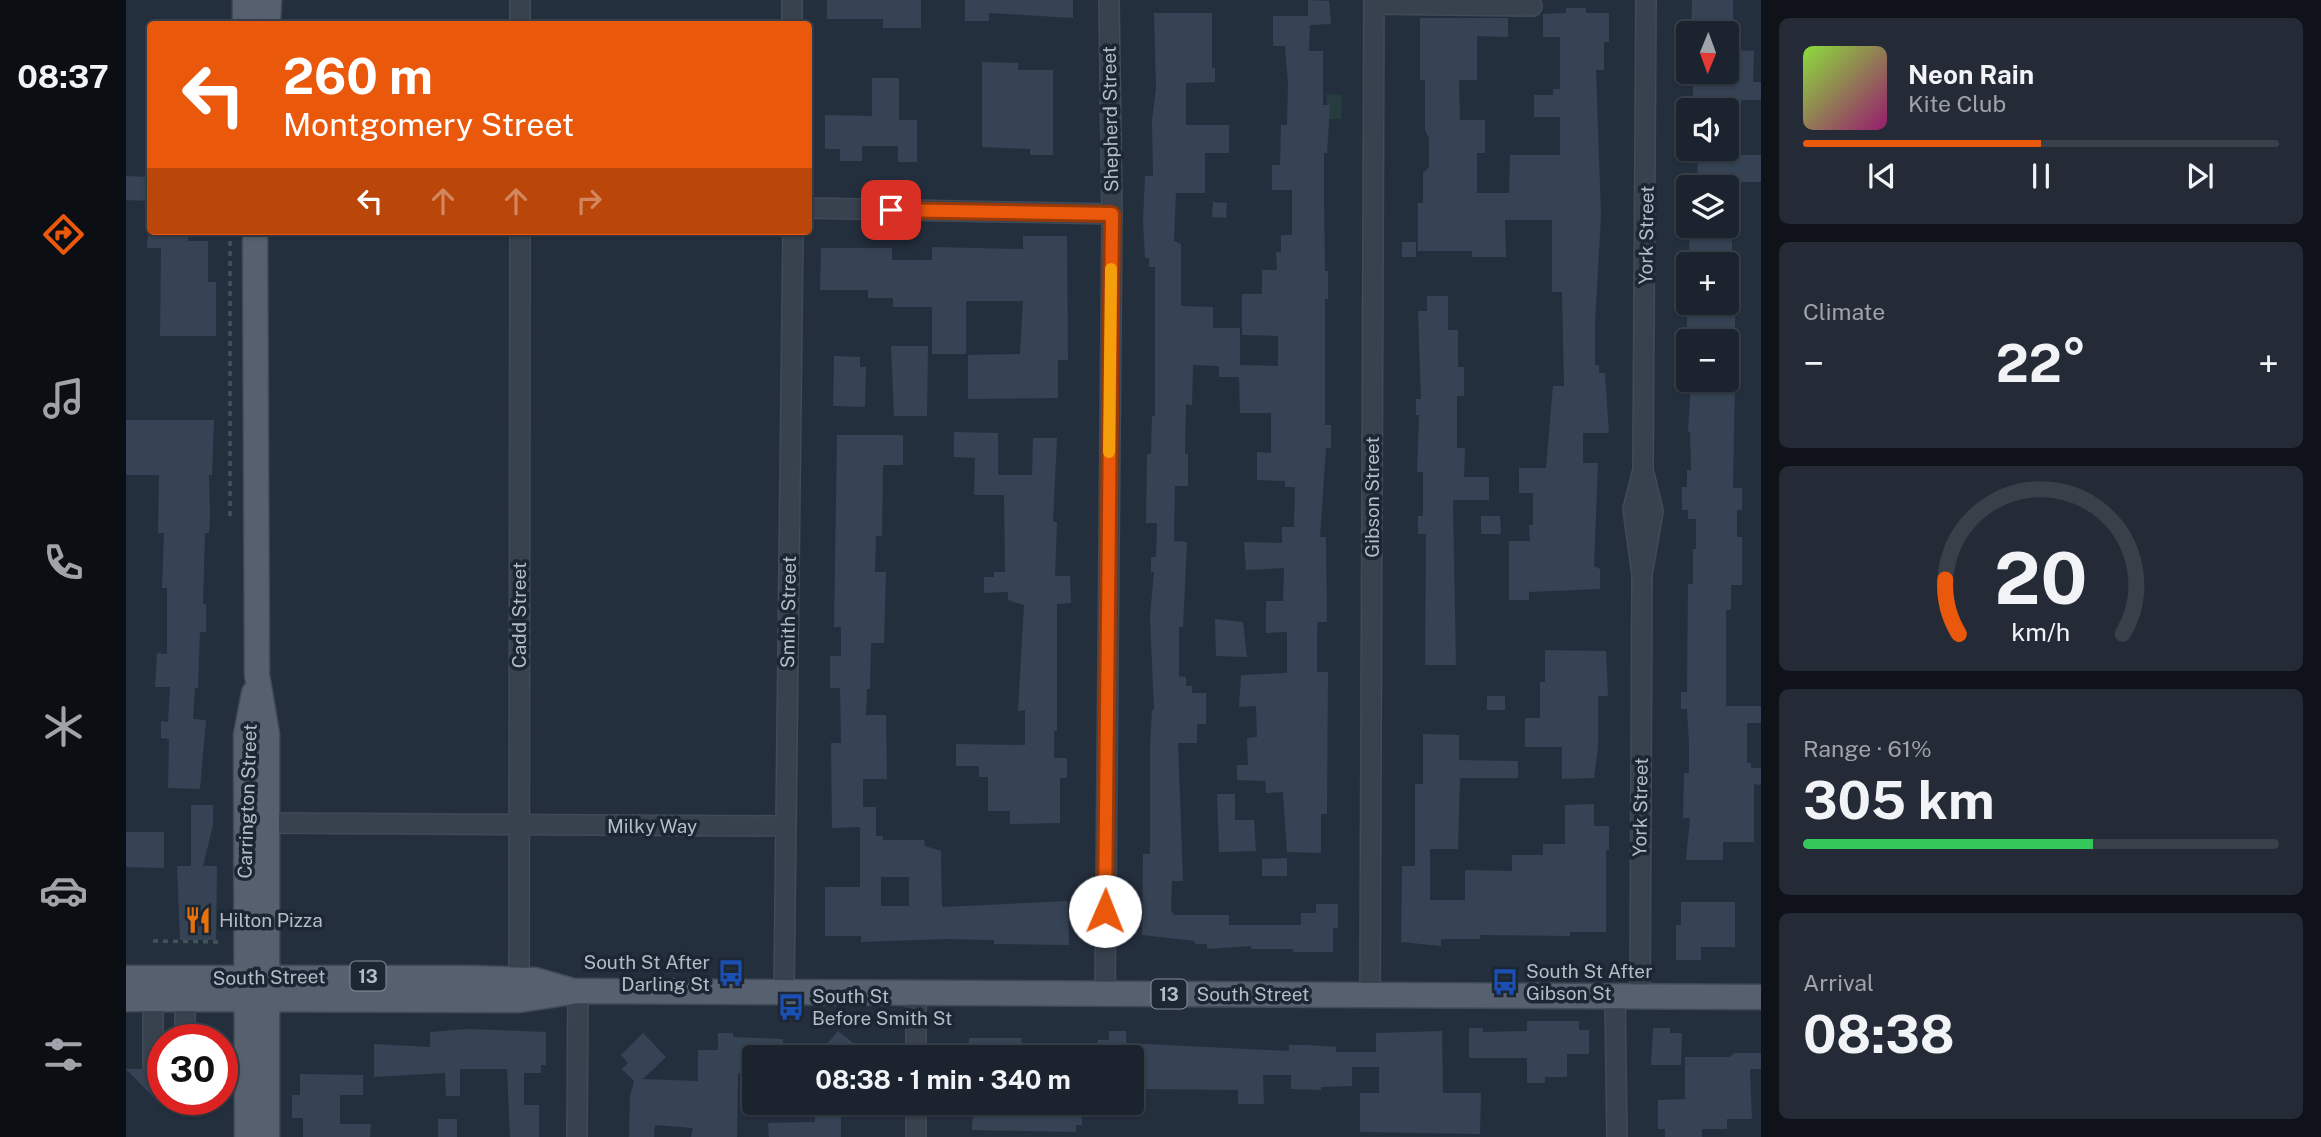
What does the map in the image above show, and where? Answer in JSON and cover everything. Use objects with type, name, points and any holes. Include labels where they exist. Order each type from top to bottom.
[{"type":"main road","points":[[245,0],[245,21]]},
{"type":"main road","points":[[268,21],[269,0]]},
{"type":"main road","name":"Carrington Street","points":[[247,1137],[267,823],[267,734],[257,675],[255,235]]},
{"type":"main road","name":"Carrington Street","points":[[257,675],[246,735],[256,988],[267,1137]]},
{"type":"main road","name":"South Street","points":[[126,978],[153,988],[185,989],[1761,998]]},
{"type":"main road","name":"South Street","points":[[126,999],[153,988]]},
{"type":"street","points":[[520,0],[520,21]]},
{"type":"street","points":[[792,0],[792,21]]},
{"type":"street","name":"Shepherd Street","points":[[1105,994],[1112,214],[1109,0]]},
{"type":"street","name":"York Street","points":[[1640,997],[1642,574],[1633,509],[1643,470],[1646,0]]},
{"type":"street","points":[[1374,2],[1532,6]]},
{"type":"street","name":"Gibson Street","points":[[1370,995],[1374,2]]},
{"type":"street","points":[[812,208],[1112,214]]},
{"type":"street","name":"Cadd Street","points":[[519,990],[520,235]]},
{"type":"street","name":"Smith Street","points":[[784,993],[793,235]]},
{"type":"street","name":"Milky Way","points":[[267,823],[785,826]]},
{"type":"street","points":[[153,988],[153,1024]]},
{"type":"street","points":[[185,989],[185,1024]]},
{"type":"street","points":[[577,1137],[578,992]]},
{"type":"street","points":[[916,993],[916,1045]]},
{"type":"street","points":[[1615,997],[1617,1137]]},
{"type":"street","points":[[916,1115],[916,1137]]},
{"type":"path","points":[[230,235],[230,517]]},
{"type":"path","points":[[153,941],[218,942]]},
{"type":"green space","points":[[1326,94],[1342,95],[1341,119],[1329,119]]},
{"type":"building","points":[[827,0],[921,0],[921,28],[883,28],[883,19],[827,19]]},
{"type":"building","points":[[965,0],[1073,0],[1073,18],[989,13],[989,21],[965,21]]},
{"type":"building","points":[[1308,0],[1329,1],[1331,24],[1310,25],[1309,51],[1323,51],[1323,105],[1330,105],[1327,153],[1324,153],[1324,197],[1325,271],[1328,271],[1328,299],[1325,299],[1325,425],[1331,425],[1331,448],[1326,448],[1320,537],[1326,537],[1327,622],[1318,622],[1317,632],[1317,672],[1328,672],[1327,814],[1321,814],[1321,853],[1287,852],[1283,792],[1266,793],[1265,781],[1237,780],[1237,765],[1248,765],[1247,738],[1257,737],[1256,706],[1239,707],[1241,675],[1287,673],[1287,632],[1266,633],[1266,601],[1283,601],[1284,568],[1246,570],[1244,542],[1282,543],[1282,527],[1294,527],[1295,487],[1285,487],[1285,481],[1257,480],[1257,452],[1271,453],[1271,413],[1240,413],[1239,377],[1219,377],[1219,366],[1193,365],[1192,405],[1186,404],[1185,454],[1188,454],[1188,486],[1175,486],[1174,541],[1187,542],[1183,627],[1179,627],[1179,676],[1186,677],[1186,686],[1192,686],[1192,693],[1206,693],[1206,724],[1197,724],[1197,743],[1178,743],[1183,881],[1172,881],[1171,910],[1174,915],[1229,915],[1229,925],[1301,925],[1301,913],[1316,913],[1316,904],[1338,904],[1338,928],[1333,928],[1333,952],[1251,949],[1251,946],[1207,949],[1207,944],[1195,944],[1195,941],[1142,935],[1143,854],[1150,854],[1150,746],[1154,710],[1150,616],[1154,572],[1151,572],[1151,557],[1156,557],[1157,523],[1146,523],[1147,454],[1151,454],[1152,416],[1155,416],[1155,267],[1149,267],[1149,258],[1145,258],[1143,221],[1145,176],[1153,176],[1152,120],[1156,88],[1154,13],[1212,13],[1212,68],[1215,68],[1215,82],[1186,83],[1186,125],[1229,125],[1229,153],[1205,153],[1205,193],[1176,193],[1174,241],[1181,244],[1181,306],[1213,307],[1213,328],[1240,328],[1240,365],[1278,366],[1278,336],[1242,335],[1242,294],[1262,294],[1262,270],[1277,270],[1276,252],[1281,252],[1281,235],[1292,235],[1292,190],[1272,190],[1272,165],[1280,165],[1281,125],[1287,125],[1288,82],[1285,46],[1273,46],[1273,16],[1308,16]]},
{"type":"building","points":[[1692,0],[1733,0],[1733,21],[1691,21]]},
{"type":"building","points":[[1566,8],[1586,8],[1586,13],[1609,13],[1609,42],[1604,42],[1604,70],[1596,70],[1601,215],[1595,365],[1599,365],[1599,373],[1605,373],[1609,433],[1583,433],[1583,463],[1598,463],[1594,566],[1600,569],[1600,589],[1529,592],[1529,600],[1509,600],[1509,541],[1530,541],[1529,525],[1533,525],[1533,493],[1519,493],[1519,468],[1546,468],[1553,386],[1564,386],[1562,292],[1552,292],[1552,220],[1505,220],[1506,257],[1472,257],[1472,251],[1418,251],[1418,203],[1423,203],[1423,173],[1429,167],[1429,138],[1425,130],[1425,80],[1420,80],[1420,18],[1508,18],[1508,37],[1477,36],[1477,80],[1459,80],[1460,120],[1485,120],[1485,153],[1477,153],[1477,193],[1509,193],[1510,155],[1560,155],[1560,117],[1534,117],[1534,95],[1553,95],[1553,89],[1560,89],[1560,37],[1543,37],[1543,14],[1566,13]]},
{"type":"building","points":[[1740,50],[1754,51],[1753,82],[1761,82],[1761,100],[1741,100],[1740,155],[1761,155],[1761,182],[1739,182],[1739,175],[1698,175],[1697,161],[1739,161],[1739,98],[1693,98],[1693,84],[1740,84]]},
{"type":"building","points":[[982,62],[1018,63],[1018,70],[1053,70],[1053,155],[1030,155],[1030,149],[982,147]]},
{"type":"building","points":[[872,78],[899,78],[899,120],[917,120],[917,162],[898,162],[898,146],[862,146],[862,161],[840,161],[840,149],[825,149],[825,115],[872,116]]},
{"type":"building","points":[[126,176],[147,177],[147,201],[126,200]]},
{"type":"building","points":[[1213,202],[1227,203],[1226,218],[1212,217]]},
{"type":"building","points":[[148,235],[189,235],[188,241],[208,241],[208,282],[216,282],[216,336],[160,336],[161,248],[147,248]]},
{"type":"building","points":[[1023,236],[1067,236],[1068,360],[1058,360],[1058,398],[968,399],[968,355],[1020,354],[1023,301],[966,301],[966,354],[932,354],[932,307],[893,307],[893,298],[868,298],[868,290],[820,290],[821,248],[892,248],[892,260],[932,260],[932,247],[1023,249]]},
{"type":"building","points":[[1689,238],[1732,238],[1732,252],[1690,252]]},
{"type":"building","points":[[1402,242],[1416,242],[1416,257],[1402,257]]},
{"type":"building","points":[[1427,296],[1448,296],[1448,330],[1458,330],[1458,367],[1464,367],[1464,396],[1457,396],[1457,448],[1465,448],[1464,477],[1489,477],[1489,500],[1453,500],[1456,665],[1425,665],[1426,534],[1418,534],[1418,516],[1423,516],[1423,472],[1417,472],[1419,415],[1416,415],[1416,399],[1421,399],[1418,311],[1427,311]]},
{"type":"building","points":[[1687,315],[1735,315],[1735,329],[1687,329]]},
{"type":"building","points":[[891,346],[928,346],[927,416],[894,416]]},
{"type":"building","points":[[834,356],[860,357],[860,367],[866,367],[865,407],[833,406]]},
{"type":"building","points":[[1690,392],[1735,392],[1733,488],[1742,488],[1742,510],[1737,510],[1737,537],[1742,537],[1742,585],[1731,585],[1731,610],[1726,610],[1726,706],[1761,706],[1761,723],[1747,723],[1747,763],[1751,763],[1751,768],[1761,768],[1761,785],[1754,784],[1754,842],[1723,842],[1723,860],[1686,860],[1690,818],[1683,818],[1684,773],[1689,773],[1689,744],[1687,709],[1681,709],[1681,692],[1687,692],[1688,584],[1693,584],[1693,549],[1696,549],[1696,519],[1688,519],[1688,510],[1682,510],[1682,487],[1687,487],[1687,470],[1691,470],[1688,432]]},
{"type":"building","points":[[126,420],[214,420],[212,475],[209,475],[209,533],[205,533],[203,604],[206,604],[206,632],[200,632],[198,688],[195,688],[193,719],[206,720],[200,789],[168,788],[169,739],[161,738],[161,721],[168,722],[170,687],[155,687],[157,653],[167,654],[167,588],[162,588],[164,533],[158,533],[159,475],[126,475]]},
{"type":"building","points":[[954,432],[998,433],[998,475],[1032,475],[1033,438],[1057,438],[1053,522],[1057,522],[1055,576],[1070,576],[1071,603],[1057,604],[1057,731],[1054,731],[1054,758],[1067,758],[1067,778],[1060,778],[1060,823],[1010,824],[1010,811],[988,811],[988,777],[979,777],[979,766],[956,766],[956,744],[1025,745],[1025,710],[1018,711],[1024,605],[1008,600],[1008,592],[984,593],[984,577],[994,577],[994,572],[1005,572],[1004,495],[974,495],[975,458],[954,457]]},
{"type":"building","points":[[837,435],[903,435],[903,465],[883,465],[882,536],[876,536],[875,572],[886,572],[884,643],[871,643],[870,689],[867,689],[866,715],[886,715],[887,779],[863,779],[863,807],[876,807],[876,836],[883,836],[883,840],[924,840],[925,846],[941,851],[942,907],[1068,901],[1069,945],[994,944],[994,940],[946,939],[861,942],[861,936],[825,936],[825,887],[860,887],[860,827],[832,828],[831,743],[841,743],[840,688],[830,688],[830,656],[841,656],[841,627],[834,627]],"holes":[[[881,877],[909,877],[909,906],[881,906]]]},
{"type":"building","points":[[1481,516],[1500,516],[1501,534],[1481,534]]},
{"type":"building","points":[[1215,619],[1243,622],[1247,657],[1216,656]]},
{"type":"building","points":[[1545,650],[1606,651],[1608,696],[1598,696],[1598,747],[1594,778],[1562,779],[1562,747],[1525,747],[1525,718],[1540,718],[1540,682],[1545,682]]},
{"type":"building","points":[[1487,696],[1505,696],[1505,710],[1487,710]]},
{"type":"building","points":[[1423,734],[1459,735],[1459,760],[1518,761],[1518,778],[1460,778],[1458,849],[1430,849],[1430,900],[1465,900],[1465,870],[1512,871],[1512,855],[1543,855],[1543,844],[1565,844],[1565,805],[1594,804],[1594,826],[1609,826],[1609,850],[1606,850],[1606,932],[1570,932],[1570,936],[1480,935],[1480,939],[1441,939],[1441,946],[1401,942],[1402,866],[1415,866],[1415,784],[1423,784]]},
{"type":"building","points":[[1217,794],[1235,794],[1235,820],[1254,820],[1256,851],[1219,852]]},
{"type":"building","points":[[191,805],[213,805],[213,825],[203,866],[217,866],[216,940],[180,940],[177,866],[191,866]]},
{"type":"building","points":[[126,832],[164,832],[164,868],[126,867]]},
{"type":"building","points":[[1287,858],[1287,876],[1262,876],[1262,859]]},
{"type":"building","points":[[1681,902],[1735,902],[1735,947],[1701,947],[1701,960],[1676,960],[1676,925],[1681,925]]},
{"type":"building","points":[[1527,1021],[1579,1021],[1579,1030],[1589,1030],[1589,1054],[1567,1054],[1567,1077],[1545,1077],[1545,1083],[1527,1083],[1527,1058],[1469,1058],[1469,1028],[1483,1028],[1483,1032],[1527,1031]]},
{"type":"building","points":[[1653,1028],[1670,1028],[1670,1033],[1682,1033],[1681,1065],[1651,1065]]},
{"type":"building","points":[[468,1029],[546,1032],[546,1065],[541,1065],[541,1073],[524,1073],[524,1105],[539,1105],[539,1137],[510,1137],[507,1069],[460,1069],[460,1096],[446,1096],[445,1073],[374,1077],[374,1044],[430,1047],[430,1032]]},
{"type":"building","points":[[838,1031],[856,1045],[826,1045]]},
{"type":"building","points":[[1109,1031],[1126,1031],[1126,1043],[1289,1051],[1289,1045],[1309,1045],[1336,1047],[1336,1052],[1376,1052],[1376,1033],[1442,1031],[1443,1093],[1481,1093],[1480,1134],[1360,1132],[1360,1093],[1379,1093],[1379,1067],[1352,1067],[1352,1086],[1321,1087],[1321,1090],[1291,1089],[1291,1075],[1263,1075],[1264,1104],[1238,1104],[1238,1090],[1146,1089],[1144,1045],[1066,1045],[1098,1044],[1098,1040],[1109,1040]]},
{"type":"building","points":[[643,1033],[666,1057],[643,1079],[698,1081],[698,1050],[718,1050],[718,1033],[733,1033],[733,1037],[783,1039],[783,1045],[742,1045],[742,1073],[738,1073],[737,1137],[691,1137],[693,1128],[655,1125],[654,1137],[629,1137],[630,1096],[634,1081],[622,1069],[628,1063],[621,1055]]},
{"type":"building","points":[[969,1038],[1022,1038],[1022,1045],[969,1045]]},
{"type":"building","points":[[1734,1053],[1761,1053],[1761,1069],[1750,1069],[1752,1119],[1727,1119],[1727,1129],[1702,1129],[1702,1137],[1665,1137],[1665,1129],[1658,1129],[1658,1100],[1685,1099],[1685,1057],[1730,1057]]},
{"type":"building","points":[[126,1069],[142,1069],[147,1075],[147,1091]]},
{"type":"building","points":[[300,1074],[363,1075],[363,1095],[340,1095],[340,1124],[371,1124],[370,1137],[303,1137],[303,1118],[292,1118],[292,1095],[300,1095]]},
{"type":"building","points":[[815,1115],[841,1115],[841,1137],[769,1137],[768,1123],[815,1122]]},
{"type":"building","points":[[973,1115],[1082,1115],[1082,1125],[1076,1125],[1076,1132],[972,1130]]},
{"type":"building","points":[[438,1119],[457,1119],[457,1137],[438,1137]]},
{"type":"slow traffic","points":[[1109,452],[1111,269]]},
{"type":"place","name":"Hilton Pizza","points":[[198,920]]},
{"type":"place","name":"South St After Darling St","points":[[731,973]]},
{"type":"place","name":"South St After Gibson St","points":[[1505,982]]},
{"type":"place","name":"South St Before Smith St","points":[[791,1007]]},
{"type":"route","points":[[891,210],[1112,214],[1105,911]]}]
